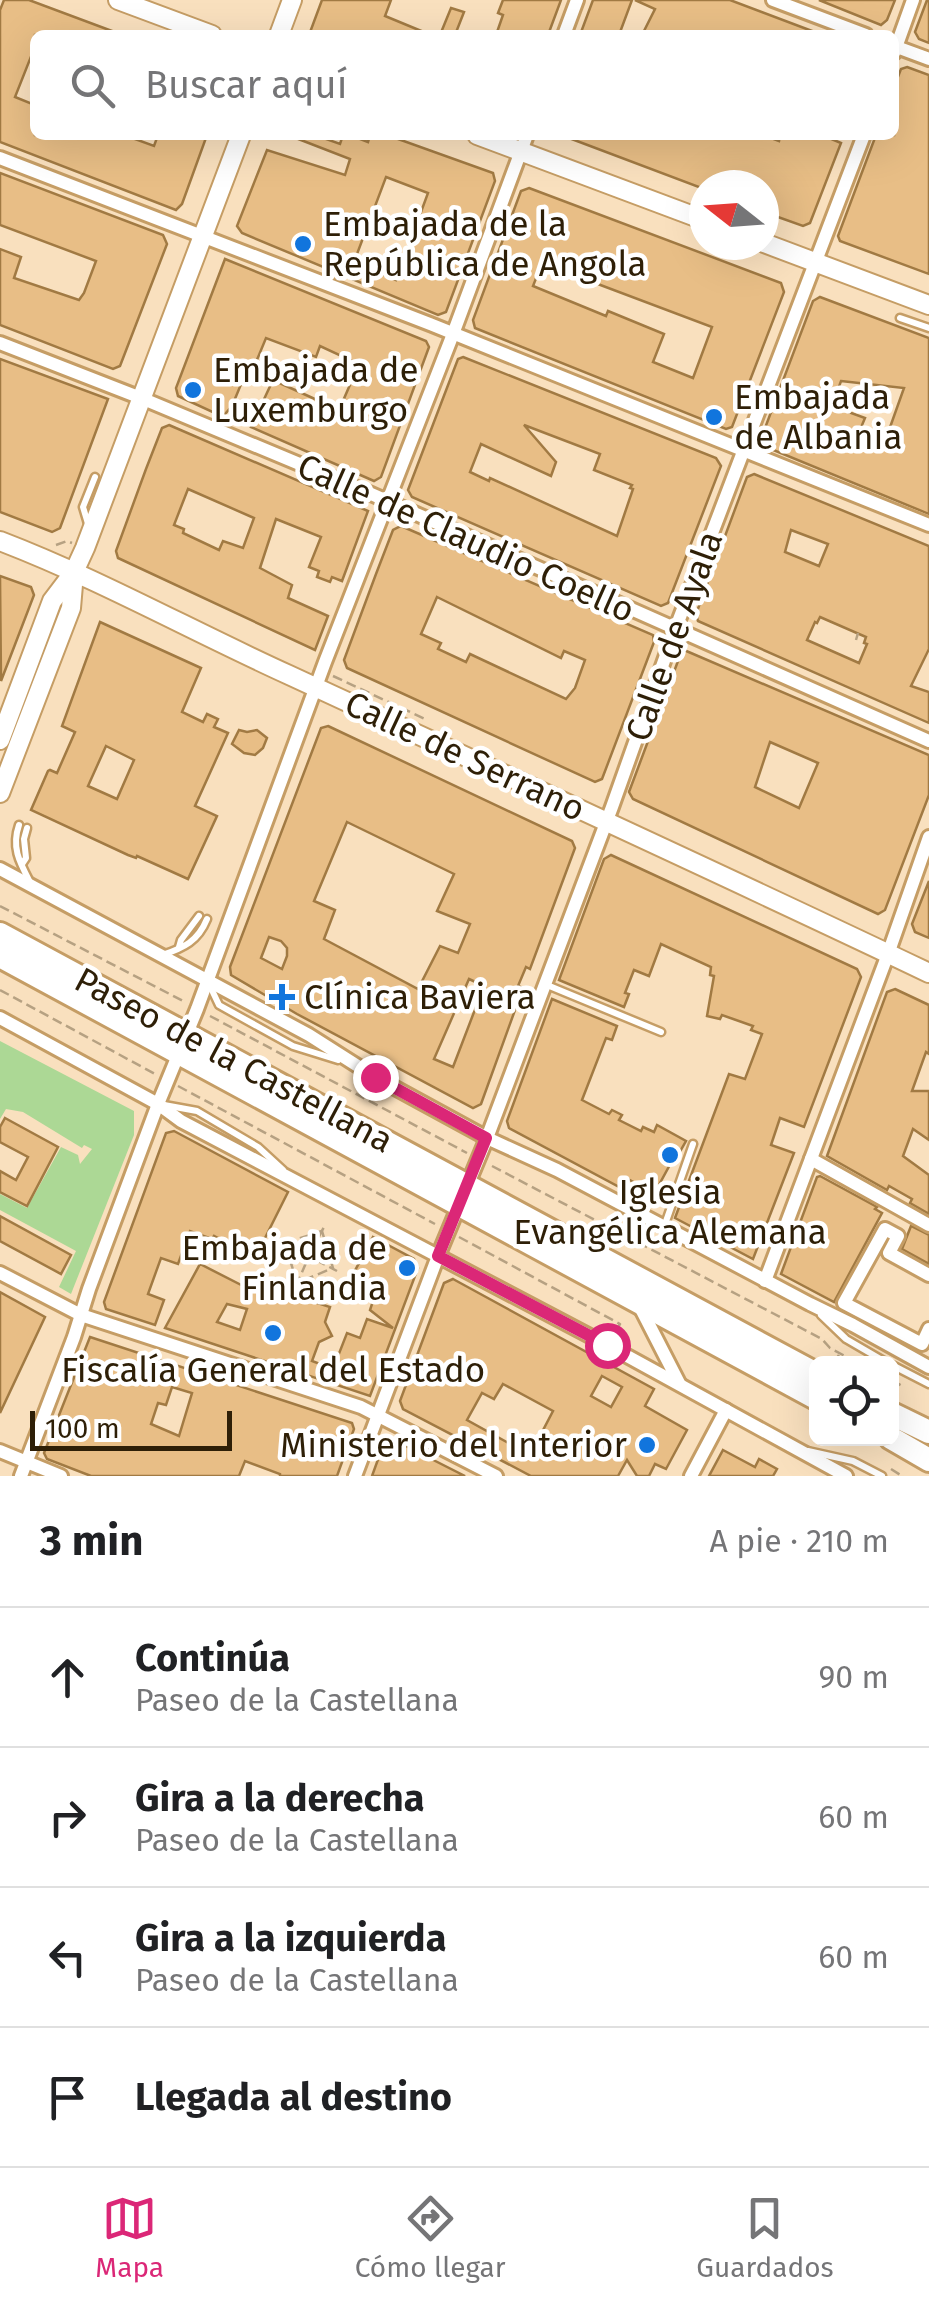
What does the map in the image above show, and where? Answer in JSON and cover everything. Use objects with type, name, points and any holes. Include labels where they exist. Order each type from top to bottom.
[{"type":"highway","name":"Paseo de la Castellana","points":[[0,934],[183,1044],[464,1196],[809,1370]]},
{"type":"highway","name":"Paseo de la Castellana","points":[[0,956],[183,1044]]},
{"type":"highway","name":"Paseo de la Castellana","points":[[464,1196],[637,1301],[809,1394]]},
{"type":"highway","points":[[899,1417],[929,1432]]},
{"type":"highway","points":[[899,1443],[929,1460]]},
{"type":"main road","points":[[118,0],[199,30]]},
{"type":"main road","points":[[281,30],[292,0]]},
{"type":"main road","points":[[0,740],[52,601],[74,572],[90,533],[239,140]]},
{"type":"main road","points":[[524,143],[689,214]]},
{"type":"main road","points":[[779,248],[929,305]]},
{"type":"main road","name":"Calle de Serrano","points":[[0,541],[74,572],[929,973]]},
{"type":"main road","points":[[0,793],[71,608],[74,572]]},
{"type":"street","points":[[566,30],[577,0]]},
{"type":"street","points":[[773,0],[803,5],[856,30]]},
{"type":"street","points":[[899,38],[914,0]]},
{"type":"street","points":[[899,49],[929,59]]},
{"type":"street","name":"Calle de Ayala","points":[[486,1138],[862,140]]},
{"type":"street","points":[[24,1469],[158,1104],[198,1009],[316,687],[524,143]]},
{"type":"street","points":[[0,158],[203,234],[929,525]]},
{"type":"street","name":"Calle de Claudio Coello","points":[[0,344],[141,398],[387,502],[929,741]]},
{"type":"street","points":[[765,1281],[929,837]]},
{"type":"street","name":"Paseo de la Castellana","points":[[0,869],[310,1034],[375,1077],[486,1138],[557,1170],[929,1367]]},
{"type":"street","name":"Paseo de la Castellana","points":[[0,1018],[158,1104],[181,1121],[846,1476]]},
{"type":"street","points":[[355,1476],[486,1138]]},
{"type":"street","points":[[811,1159],[929,1225]]},
{"type":"street","points":[[929,1275],[888,1253],[898,1236],[885,1229],[844,1304],[922,1344],[929,1329]]},
{"type":"street","points":[[0,1272],[81,1315],[361,1407],[496,1476]]},
{"type":"street","points":[[637,1301],[679,1384]]},
{"type":"street","points":[[690,1476],[726,1410]]},
{"type":"street","points":[[0,1451],[24,1469],[62,1476]]},
{"type":"lane","points":[[900,318],[929,328]]},
{"type":"lane","points":[[90,533],[83,507],[95,476]]},
{"type":"lane","points":[[27,698],[22,714],[27,724]]},
{"type":"lane","points":[[23,826],[26,858],[22,864],[33,886]]},
{"type":"lane","points":[[161,955],[179,947],[203,917]]},
{"type":"lane","points":[[544,984],[661,1032]]},
{"type":"lane","points":[[664,1228],[693,1144]]},
{"type":"lane","name":"Paseo de la Castellana","points":[[810,1304],[846,1339],[876,1356]]},
{"type":"lane","name":"Paseo de la Castellana","points":[[899,1369],[929,1384]]},
{"type":"lane","name":"Paseo de la Castellana","points":[[792,1447],[853,1461],[882,1476]]},
{"type":"path","points":[[856,640],[858,633]]},
{"type":"path","points":[[0,906],[822,1339],[845,1356]]},
{"type":"path","points":[[0,990],[620,1324]]},
{"type":"path","points":[[314,1259],[312,1251],[325,1225]]},
{"type":"path","points":[[284,1243],[322,1231]]},
{"type":"path","points":[[322,1231],[335,1270]]},
{"type":"path","points":[[284,1243],[304,1253],[312,1251]]},
{"type":"path","points":[[284,1243],[297,1284]]},
{"type":"path","points":[[297,1284],[307,1261],[304,1253]]},
{"type":"path","points":[[307,1261],[314,1259],[335,1270]]},
{"type":"path","points":[[297,1284],[335,1270]]},
{"type":"path","points":[[890,1469],[902,1476]]},
{"type":"green space","points":[[0,1041],[134,1111],[134,1135],[71,1294],[59,1287],[76,1251],[0,1210],[0,1194],[27,1208],[61,1147],[78,1155],[80,1164],[92,1149],[84,1145],[82,1148],[23,1112],[6,1109],[0,1119]]},
{"type":"building","points":[[4,0],[29,0],[109,30],[30,30],[30,59],[15,97],[30,103],[30,140],[138,140],[154,146],[156,140],[205,140],[182,204],[176,210],[0,142],[0,10]]},
{"type":"building","points":[[322,0],[391,0],[385,16],[419,30],[311,30]]},
{"type":"building","points":[[503,0],[561,0],[550,30],[498,30],[503,15],[498,13]]},
{"type":"building","points":[[593,0],[632,0],[621,30],[582,30]]},
{"type":"building","points":[[635,0],[730,0],[809,30],[644,30],[655,9]]},
{"type":"building","points":[[819,0],[895,0],[881,25]]},
{"type":"building","points":[[927,0],[929,43],[919,39],[915,32]]},
{"type":"building","points":[[451,8],[464,12],[457,30],[442,30]]},
{"type":"building","points":[[907,67],[929,75],[929,274],[840,241],[838,236],[874,140],[899,140],[901,69]]},
{"type":"building","points":[[301,140],[340,144],[341,140],[401,140],[493,173],[495,181],[446,312],[438,315],[242,233],[237,226],[267,150],[345,175],[350,159]],"holes":[[[386,177],[428,193],[396,280],[354,262]]]},
{"type":"building","points":[[574,140],[834,140],[841,143],[810,223],[803,226],[779,217],[779,170],[689,170],[689,183]]},
{"type":"building","points":[[0,173],[163,235],[167,244],[120,366],[113,369],[0,325],[0,249],[21,257],[14,278],[79,300],[96,261],[0,225]]},
{"type":"building","points":[[529,188],[689,248],[689,260],[720,260],[781,283],[784,292],[732,427],[726,429],[475,328],[473,320],[521,191]],"holes":[[[542,263],[712,327],[693,378],[653,362],[664,334],[608,311],[606,316],[533,286]]]},
{"type":"building","points":[[225,259],[426,341],[429,347],[381,477],[374,481],[251,427],[273,380],[339,410],[359,364],[320,346],[316,357],[266,338],[249,379],[244,377],[225,414],[219,415],[178,396],[176,388]]},
{"type":"building","points":[[820,297],[929,338],[929,514],[766,447],[762,436],[813,301]],"holes":[[[841,381],[904,388],[883,447],[857,437],[865,418],[832,406]]]},
{"type":"building","points":[[463,357],[716,458],[721,466],[668,603],[661,606],[412,497],[408,490],[458,359]],"holes":[[[524,425],[600,454],[594,470],[632,485],[633,489],[617,536],[470,472],[481,444],[551,476],[556,462]]]},
{"type":"building","points":[[0,359],[108,399],[60,528],[52,532],[0,512]]},
{"type":"building","points":[[169,425],[368,511],[342,581],[317,577],[319,571],[309,567],[321,537],[276,519],[260,568],[292,585],[288,598],[328,616],[315,650],[118,558],[116,551],[162,428]],"holes":[[[188,489],[254,518],[243,548],[223,541],[219,550],[174,525]]]},
{"type":"building","points":[[754,474],[929,546],[929,649],[911,686],[929,692],[929,723],[698,621],[696,614],[747,477]],"holes":[[[791,530],[828,544],[819,566],[785,552]],[[820,617],[866,637],[859,663],[807,640]]]},
{"type":"building","points":[[401,526],[653,635],[654,642],[602,779],[595,782],[347,668],[344,660],[393,530]],"holes":[[[437,597],[561,658],[564,651],[585,660],[575,688],[566,699],[470,654],[466,662],[438,649],[441,643],[421,634]]]},
{"type":"building","points":[[0,576],[31,587],[34,595],[1,681]]},
{"type":"building","points":[[100,622],[201,668],[182,712],[203,722],[207,714],[218,719],[214,727],[228,733],[195,806],[217,816],[188,879],[31,810],[48,771],[57,773],[75,732],[62,726]],"holes":[[[106,746],[134,760],[117,799],[88,786]]]},
{"type":"building","points":[[684,650],[929,755],[929,795],[885,910],[878,914],[633,799],[629,792]],"holes":[[[770,742],[818,763],[799,808],[755,787]]]},
{"type":"building","points":[[328,726],[572,841],[575,848],[530,969],[526,967],[518,986],[523,988],[481,1104],[473,1108],[231,975],[230,967],[321,728]],"holes":[[[347,822],[454,874],[437,911],[470,924],[458,953],[440,946],[418,989],[324,939],[335,910],[314,901]],[[269,937],[287,948],[282,969],[261,958]],[[469,979],[484,986],[453,1067],[434,1059]]]},
{"type":"building","points":[[239,730],[257,730],[267,738],[263,748],[255,755],[232,744]]},
{"type":"building","points":[[611,855],[857,969],[861,977],[804,1127],[780,1118],[771,1145],[794,1153],[753,1259],[675,1218],[729,1074],[745,1079],[762,1034],[751,1030],[753,1026],[722,1015],[720,1019],[707,1016],[714,976],[710,975],[711,967],[661,944],[649,976],[634,970],[624,1007],[559,980],[604,859]]},
{"type":"building","points":[[929,881],[929,938],[915,932],[912,924]]},
{"type":"building","points":[[895,989],[929,1005],[929,1054],[926,1052],[912,1091],[929,1091],[929,1140],[913,1129],[903,1156],[929,1175],[929,1214],[910,1203],[912,1199],[889,1186],[887,1190],[827,1156],[887,992]]},
{"type":"building","points":[[552,999],[617,1026],[612,1040],[606,1038],[582,1100],[609,1114],[612,1110],[622,1115],[619,1120],[641,1131],[643,1127],[654,1132],[657,1125],[686,1141],[654,1194],[628,1179],[623,1189],[509,1128],[507,1121]]},
{"type":"building","points":[[5,1118],[58,1147],[27,1206],[0,1192],[0,1171],[16,1180],[28,1157],[0,1142],[0,1127]]},
{"type":"building","points":[[174,1131],[288,1192],[255,1258],[214,1236],[212,1239],[190,1231],[178,1264],[161,1258],[148,1294],[164,1300],[155,1325],[106,1309],[104,1302],[166,1133]]},
{"type":"building","points":[[820,1176],[882,1213],[834,1302],[781,1274]]},
{"type":"building","points":[[0,1216],[71,1255],[61,1274],[0,1241]]},
{"type":"building","points":[[911,1226],[929,1235],[929,1264],[902,1249]]},
{"type":"building","points":[[373,1237],[414,1259],[418,1268],[370,1396],[165,1328],[200,1264],[253,1291],[255,1283],[330,1307],[325,1322],[332,1336],[319,1342],[312,1361],[333,1369],[347,1333],[360,1338],[367,1319],[393,1328],[370,1310],[373,1301],[344,1291]],"holes":[[[227,1304],[247,1309],[240,1330],[217,1322]]]},
{"type":"building","points":[[453,1279],[654,1389],[645,1406],[687,1430],[666,1469],[655,1464],[649,1476],[637,1476],[627,1460],[618,1476],[531,1476],[403,1409],[400,1401],[444,1283]],"holes":[[[602,1376],[622,1387],[611,1407],[591,1396]],[[503,1384],[553,1411],[530,1455],[467,1420],[482,1393],[494,1399]]]},
{"type":"building","points":[[0,1292],[45,1317],[0,1413]]},
{"type":"building","points":[[90,1337],[352,1423],[354,1429],[337,1476],[280,1476],[245,1461],[239,1476],[91,1476],[47,1459],[44,1453]],"holes":[[[172,1387],[192,1393],[179,1436],[151,1424],[158,1403],[166,1405]]]},
{"type":"building","name":"Ministerio del Interior","points":[[392,1439],[465,1476],[372,1476],[384,1443]]},
{"type":"building","points":[[723,1450],[755,1467],[759,1459],[777,1469],[773,1476],[709,1476]]},
{"type":"place","name":"Embajada de la República de Angola","points":[[303,244]]},
{"type":"place","name":"Embajada de Luxemburgo","points":[[193,390]]},
{"type":"place","name":"Embajada de Albania","points":[[714,417]]},
{"type":"place","name":"Clínica Baviera","points":[[282,997]]},
{"type":"place","name":"Iglesia Evangélica Alemana","points":[[670,1155]]},
{"type":"place","name":"Embajada de Finlandia","points":[[407,1268]]},
{"type":"place","name":"Fiscalía General del Estado","points":[[273,1333]]},
{"type":"place","name":"Ministerio del Interior","points":[[647,1445]]},
{"type":"route","points":[[375,1077],[486,1138],[438,1256],[607,1345]]}]
